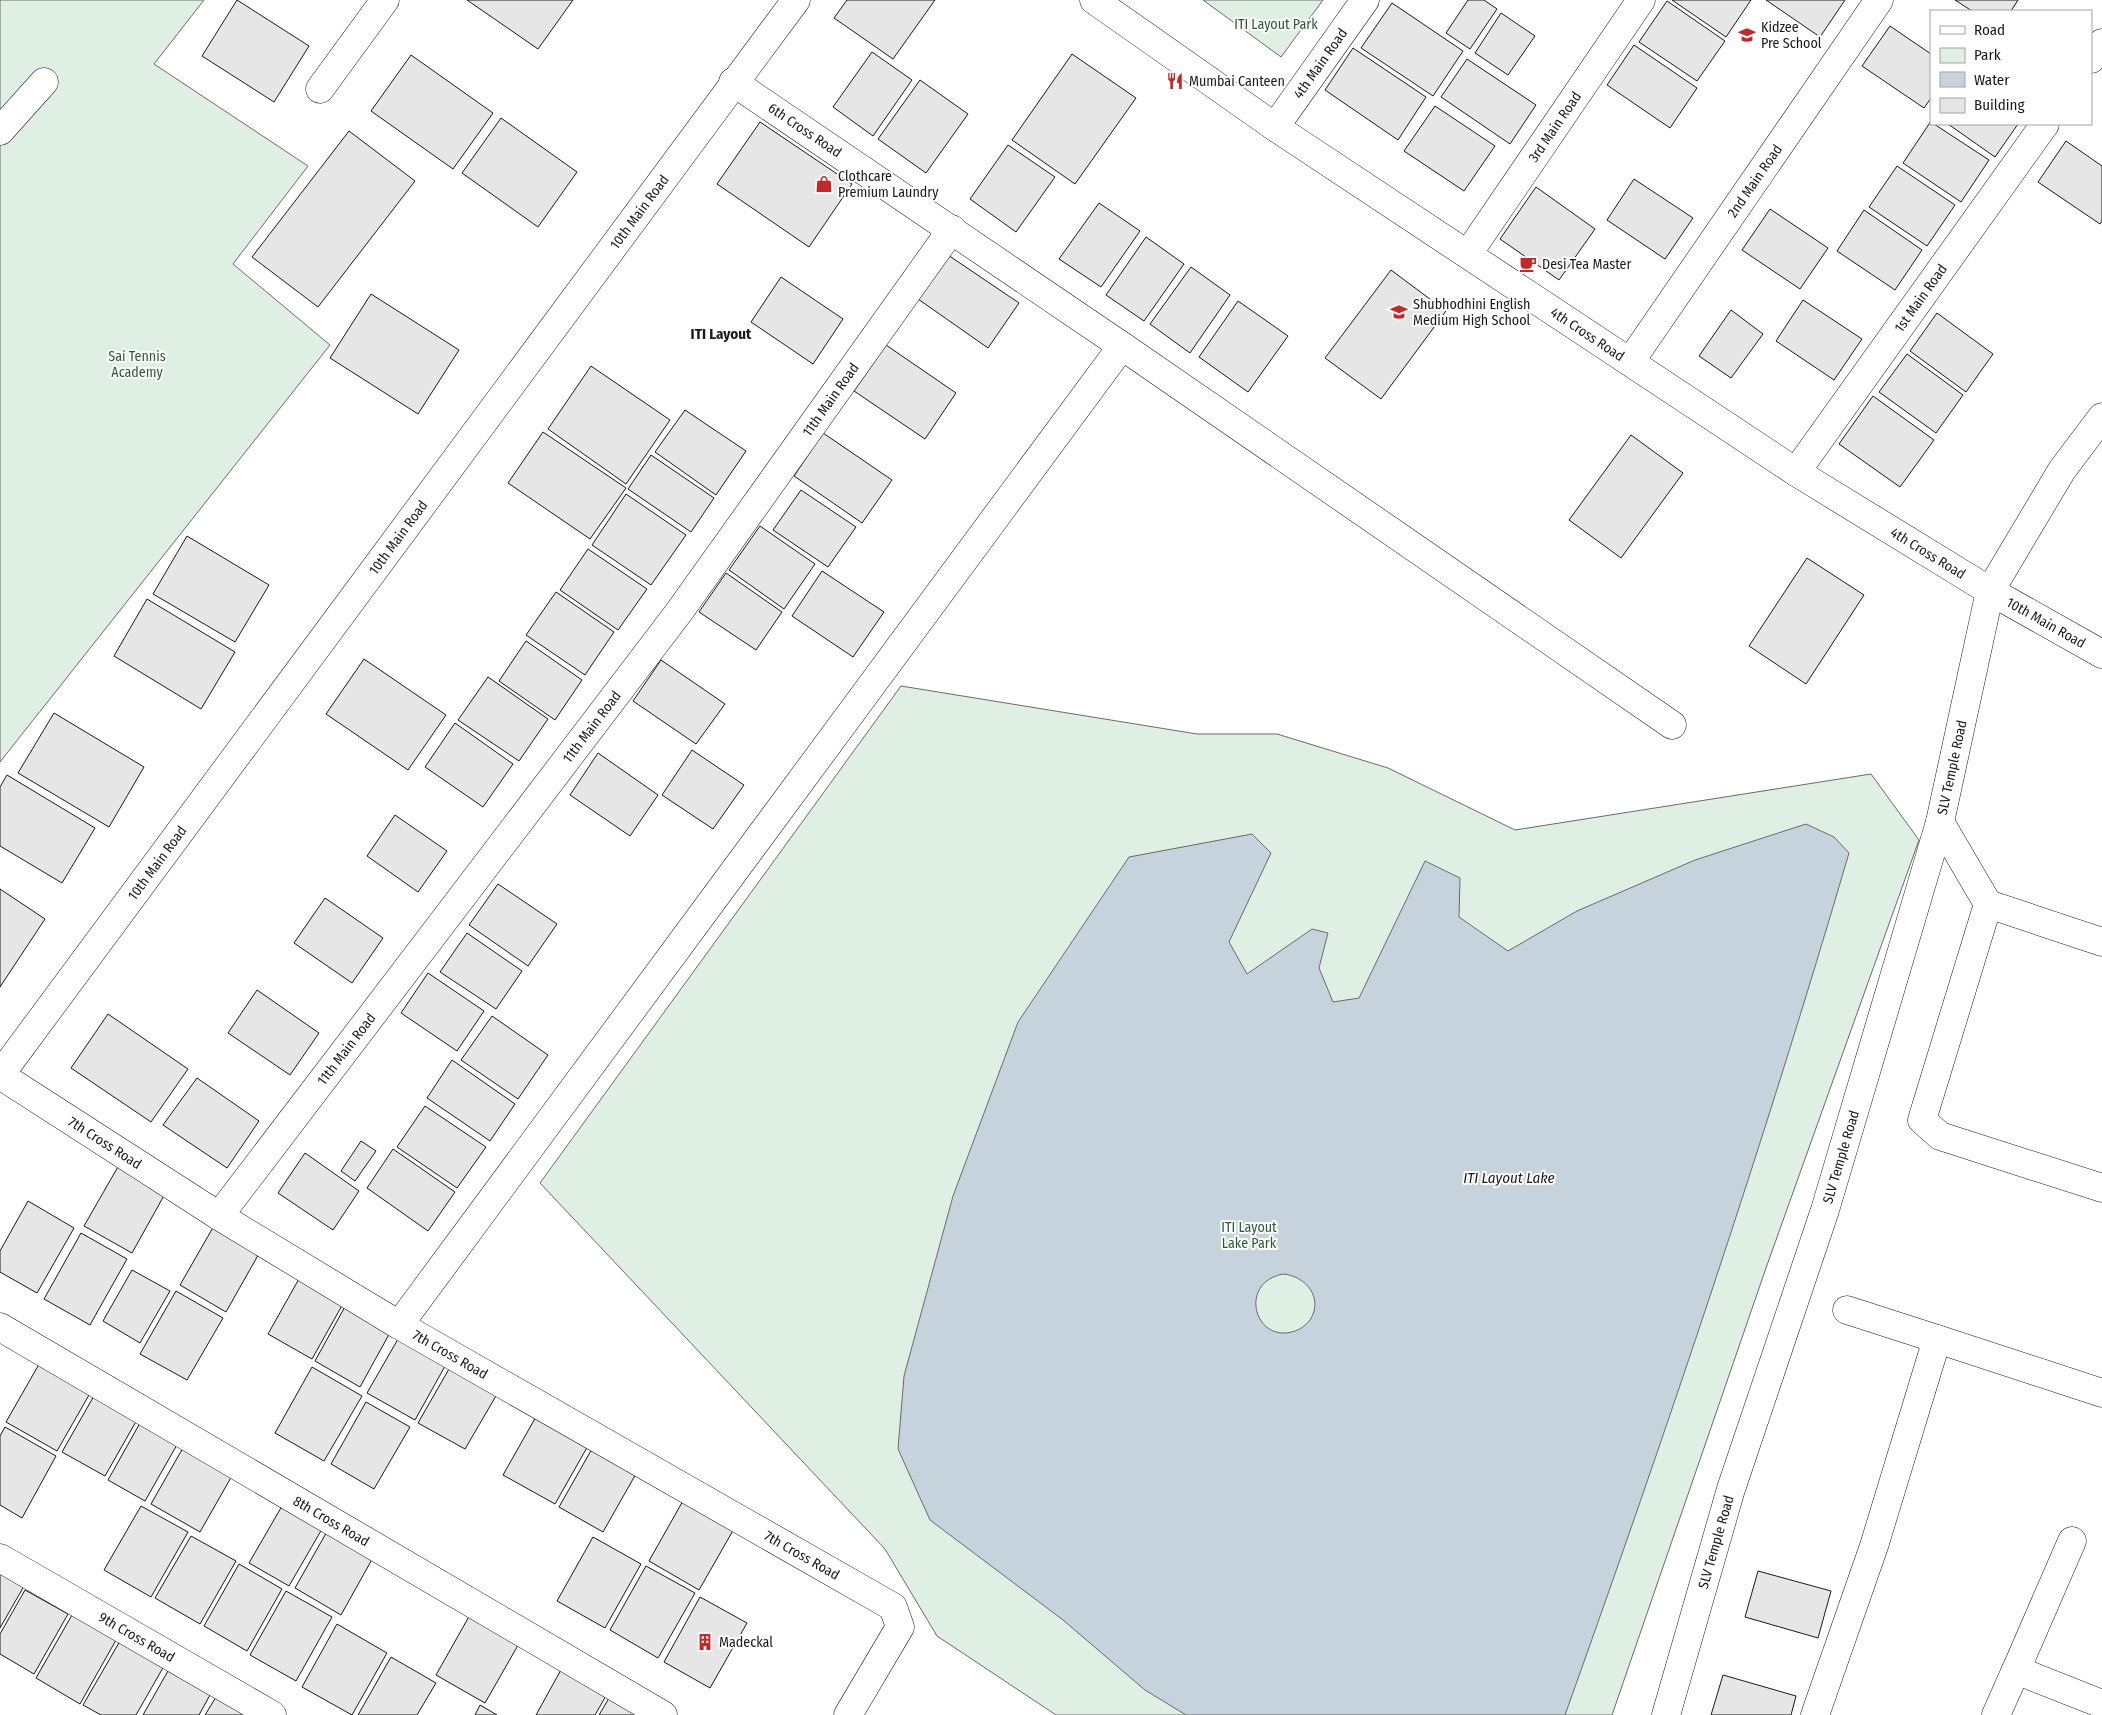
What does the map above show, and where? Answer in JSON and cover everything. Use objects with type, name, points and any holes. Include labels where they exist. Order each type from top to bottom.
[{"type":"street","points":[[320,89],[385,0]]},
{"type":"street","name":"10th Main Road","points":[[0,1075],[796,0]]},
{"type":"street","name":"4th Cross Road","points":[[1094,0],[1275,127],[1796,472],[1990,591]]},
{"type":"street","name":"4th Main Road","points":[[1275,127],[1365,0]]},
{"type":"street","name":"3rd Main Road","points":[[1468,254],[1641,0]]},
{"type":"street","name":"2nd Main Road","points":[[1630,362],[1879,0]]},
{"type":"street","points":[[2092,58],[2102,43]]},
{"type":"street","points":[[0,131],[44,82]]},
{"type":"street","name":"6th Cross Road","points":[[734,82],[952,229],[1672,725]]},
{"type":"street","name":"1st Main Road","points":[[1796,472],[2043,125]]},
{"type":"street","name":"11th Main Road","points":[[219,1216],[679,612],[952,229]]},
{"type":"street","points":[[399,1325],[1122,346]]},
{"type":"street","name":"SLV Temple Road","points":[[1666,1715],[1731,1489],[1825,1210],[1940,822],[1990,591],[2062,470],[2101,421]]},
{"type":"street","name":"10th Main Road","points":[[1990,591],[2102,654]]},
{"type":"street","points":[[1940,822],[1988,904],[2102,942]]},
{"type":"street","points":[[1988,904],[1922,1120],[1940,1136],[2102,1188]]},
{"type":"street","name":"7th Cross Road","points":[[0,1075],[219,1216],[399,1325],[893,1607],[900,1627],[848,1715]]},
{"type":"street","points":[[1847,1310],[2102,1393]]},
{"type":"street","name":"8th Cross Road","points":[[0,1327],[663,1715]]},
{"type":"street","points":[[1815,1715],[1874,1546],[1937,1339]]},
{"type":"street","points":[[1996,1715],[2072,1541]]},
{"type":"street","name":"9th Cross Road","points":[[0,1558],[272,1715]]},
{"type":"street","points":[[2016,1670],[2102,1704]]},
{"type":"green space","name":"Sai Tennis Academy","points":[[0,0],[204,0],[154,64],[308,166],[233,264],[330,345],[0,762]]},
{"type":"green space","name":"ITI Layout Park","points":[[1203,0],[1323,0],[1281,57]]},
{"type":"green space","name":"ITI Layout Lake Park","points":[[901,686],[1197,734],[1277,734],[1388,768],[1515,830],[1871,774],[1919,840],[1766,1268],[1612,1715],[1056,1715],[937,1636],[885,1549],[540,1183]]},
{"type":"water","name":"ITI Layout Lake","points":[[1806,824],[1834,837],[1849,853],[1749,1178],[1640,1501],[1565,1715],[1186,1715],[1145,1690],[1063,1620],[930,1520],[898,1449],[904,1376],[953,1196],[1018,1022],[1129,857],[1252,834],[1271,853],[1229,942],[1247,974],[1312,929],[1328,933],[1319,968],[1333,1002],[1359,998],[1425,861],[1460,878],[1459,917],[1508,951],[1577,911],[1695,860]],"holes":[[[1283,1274],[1305,1284],[1314,1296],[1314,1312],[1310,1320],[1301,1328],[1281,1333],[1270,1329],[1261,1321],[1257,1311],[1256,1300],[1260,1289],[1269,1280]]]},
{"type":"building","points":[[237,0],[309,46],[274,102],[202,56]]},
{"type":"building","points":[[467,0],[573,0],[538,49]]},
{"type":"building","points":[[847,0],[935,0],[893,59],[834,18]]},
{"type":"building","points":[[1468,0],[1484,0],[1497,9],[1470,49],[1446,33]]},
{"type":"building","points":[[1672,0],[1751,0],[1726,37]]},
{"type":"building","points":[[1766,0],[1845,0],[1820,37]]},
{"type":"building","points":[[1955,0],[2018,0],[2012,10],[1970,10]]},
{"type":"building","points":[[1667,1],[1725,41],[1697,81],[1639,42]]},
{"type":"building","points":[[1392,3],[1463,51],[1433,96],[1361,48]]},
{"type":"building","points":[[1501,13],[1535,36],[1508,75],[1475,53]]},
{"type":"building","points":[[1890,26],[1930,53],[1930,99],[1924,108],[1862,66]]},
{"type":"building","points":[[1634,45],[1697,88],[1670,128],[1607,85]]},
{"type":"building","points":[[1353,48],[1426,97],[1398,140],[1325,90]]},
{"type":"building","points":[[872,52],[912,80],[873,136],[833,107]]},
{"type":"building","points":[[1072,54],[1136,98],[1075,184],[1012,140]]},
{"type":"building","points":[[411,55],[493,113],[453,169],[371,111]]},
{"type":"building","points":[[1467,59],[1536,105],[1510,144],[1441,97]]},
{"type":"building","points":[[920,80],[968,114],[926,173],[878,139]]},
{"type":"building","points":[[1435,106],[1495,146],[1464,191],[1404,151]]},
{"type":"building","points":[[501,118],[577,172],[538,227],[462,173]]},
{"type":"building","points":[[760,122],[852,184],[809,247],[717,184]]},
{"type":"building","points":[[1930,122],[1930,125],[1936,125],[1989,160],[1961,202],[1903,163]]},
{"type":"building","points":[[1949,125],[2017,125],[1995,157]]},
{"type":"building","points":[[349,131],[415,181],[318,307],[252,257]]},
{"type":"building","points":[[2066,141],[2102,166],[2102,221],[2100,224],[2038,182]]},
{"type":"building","points":[[1008,145],[1055,177],[1016,232],[970,199]]},
{"type":"building","points":[[1897,166],[1955,205],[1927,246],[1869,207]]},
{"type":"building","points":[[1634,179],[1693,218],[1665,259],[1607,220]]},
{"type":"building","points":[[1536,187],[1595,229],[1559,280],[1500,239]]},
{"type":"building","points":[[1099,203],[1140,231],[1101,287],[1059,259]]},
{"type":"building","points":[[1770,209],[1828,248],[1800,289],[1742,250]]},
{"type":"building","points":[[1864,210],[1922,250],[1895,290],[1837,251]]},
{"type":"building","points":[[1146,237],[1184,264],[1144,321],[1106,295]]},
{"type":"building","points":[[948,255],[1019,303],[988,348],[918,299]]},
{"type":"building","points":[[1191,267],[1230,295],[1190,353],[1150,324]]},
{"type":"building","points":[[1391,270],[1446,311],[1381,399],[1325,358]]},
{"type":"building","points":[[781,277],[843,319],[813,364],[751,322]]},
{"type":"building","points":[[371,294],[459,350],[418,414],[330,358]]},
{"type":"building","points":[[1803,300],[1862,339],[1834,380],[1776,341]]},
{"type":"building","points":[[1238,301],[1288,336],[1248,392],[1199,357]]},
{"type":"building","points":[[1731,310],[1763,334],[1731,378],[1699,356]]},
{"type":"building","points":[[1937,313],[1993,354],[1966,392],[1910,351]]},
{"type":"building","points":[[886,345],[956,393],[925,439],[854,391]]},
{"type":"building","points":[[1907,354],[1963,395],[1936,433],[1879,392]]},
{"type":"building","points":[[591,366],[670,420],[626,484],[548,429]]},
{"type":"building","points":[[1873,396],[1934,440],[1900,487],[1839,444]]},
{"type":"building","points":[[685,410],[746,451],[716,495],[655,452]]},
{"type":"building","points":[[543,432],[626,488],[590,539],[508,483]]},
{"type":"building","points":[[823,433],[892,480],[862,523],[794,476]]},
{"type":"building","points":[[1631,435],[1683,473],[1621,558],[1569,520]]},
{"type":"building","points":[[651,455],[714,498],[691,532],[628,489]]},
{"type":"building","points":[[801,490],[856,527],[828,567],[773,530]]},
{"type":"building","points":[[626,494],[686,535],[651,585],[592,545]]},
{"type":"building","points":[[760,526],[815,564],[784,609],[729,570]]},
{"type":"building","points":[[187,536],[269,585],[235,642],[153,594]]},
{"type":"building","points":[[588,549],[647,589],[618,630],[560,590]]},
{"type":"building","points":[[1807,558],[1864,595],[1806,684],[1749,646]]},
{"type":"building","points":[[822,571],[884,612],[853,657],[792,616]]},
{"type":"building","points":[[726,573],[782,612],[756,650],[699,612]]},
{"type":"building","points":[[556,592],[614,632],[585,675],[526,635]]},
{"type":"building","points":[[147,599],[235,652],[201,709],[114,656]]},
{"type":"building","points":[[526,641],[582,680],[555,720],[499,681]]},
{"type":"building","points":[[364,659],[446,715],[408,770],[326,714]]},
{"type":"building","points":[[661,660],[725,704],[696,744],[633,701]]},
{"type":"building","points":[[488,677],[548,719],[519,761],[458,720]]},
{"type":"building","points":[[54,713],[144,767],[109,827],[18,773]]},
{"type":"building","points":[[455,723],[513,764],[483,807],[425,767]]},
{"type":"building","points":[[692,750],[744,785],[713,829],[662,795]]},
{"type":"building","points":[[598,753],[658,795],[630,836],[570,795]]},
{"type":"building","points":[[7,775],[95,828],[62,883],[0,846],[0,787]]},
{"type":"building","points":[[395,815],[447,851],[418,892],[367,856]]},
{"type":"building","points":[[498,884],[557,924],[528,966],[469,925]]},
{"type":"building","points":[[0,889],[45,919],[0,987]]},
{"type":"building","points":[[325,898],[383,938],[352,983],[294,943]]},
{"type":"building","points":[[467,933],[522,971],[496,1009],[440,972]]},
{"type":"building","points":[[428,973],[484,1011],[457,1051],[401,1013]]},
{"type":"building","points":[[257,990],[319,1033],[290,1075],[228,1033]]},
{"type":"building","points":[[108,1014],[188,1069],[151,1122],[71,1068]]},
{"type":"building","points":[[492,1016],[548,1055],[518,1099],[461,1060]]},
{"type":"building","points":[[452,1060],[515,1104],[490,1141],[427,1098]]},
{"type":"building","points":[[197,1078],[259,1121],[227,1168],[163,1125]]},
{"type":"building","points":[[425,1106],[486,1147],[457,1188],[397,1147]]},
{"type":"building","points":[[361,1141],[376,1151],[355,1181],[341,1171]]},
{"type":"building","points":[[393,1149],[455,1192],[428,1231],[367,1188]]},
{"type":"building","points":[[305,1153],[359,1191],[333,1230],[278,1193]]},
{"type":"building","points":[[119,1165],[166,1192],[132,1253],[84,1226]]},
{"type":"building","points":[[28,1201],[74,1228],[37,1293],[0,1272],[0,1251]]},
{"type":"building","points":[[215,1224],[261,1250],[226,1312],[180,1285]]},
{"type":"building","points":[[81,1233],[127,1259],[90,1325],[44,1299]]},
{"type":"building","points":[[132,1270],[170,1291],[140,1343],[103,1321]]},
{"type":"building","points":[[300,1277],[344,1302],[312,1359],[268,1334]]},
{"type":"building","points":[[176,1291],[223,1318],[187,1380],[140,1354]]},
{"type":"building","points":[[347,1303],[392,1329],[360,1387],[315,1361]]},
{"type":"building","points":[[402,1332],[449,1359],[415,1420],[367,1393]]},
{"type":"building","points":[[42,1359],[93,1388],[57,1451],[6,1422]]},
{"type":"building","points":[[453,1362],[500,1389],[465,1449],[418,1423]]},
{"type":"building","points":[[312,1367],[362,1396],[324,1461],[275,1433]]},
{"type":"building","points":[[95,1394],[138,1418],[105,1476],[62,1452]]},
{"type":"building","points":[[366,1402],[410,1427],[374,1489],[331,1464]]},
{"type":"building","points":[[537,1415],[589,1444],[555,1504],[503,1475]]},
{"type":"building","points":[[140,1423],[178,1443],[145,1501],[108,1480]]},
{"type":"building","points":[[5,1427],[56,1456],[22,1518],[0,1505],[0,1436]]},
{"type":"building","points":[[184,1446],[233,1474],[200,1532],[151,1504]]},
{"type":"building","points":[[593,1447],[637,1472],[603,1532],[559,1507]]},
{"type":"building","points":[[684,1499],[735,1527],[699,1590],[649,1561]]},
{"type":"building","points":[[141,1506],[188,1532],[151,1597],[104,1570]]},
{"type":"building","points":[[282,1506],[322,1529],[289,1586],[249,1563]]},
{"type":"building","points":[[329,1528],[375,1554],[341,1615],[295,1588]]},
{"type":"building","points":[[191,1536],[236,1561],[200,1624],[155,1598]]},
{"type":"building","points":[[593,1537],[641,1564],[605,1628],[557,1601]]},
{"type":"building","points":[[239,1564],[282,1589],[247,1651],[204,1626]]},
{"type":"building","points":[[646,1566],[695,1593],[658,1658],[610,1630]]},
{"type":"building","points":[[1758,1571],[1831,1591],[1818,1638],[1745,1617]]},
{"type":"building","points":[[0,1572],[24,1586],[0,1628]]},
{"type":"building","points":[[25,1590],[68,1614],[34,1674],[0,1654],[0,1634]]},
{"type":"building","points":[[286,1591],[332,1617],[296,1681],[250,1655]]},
{"type":"building","name":"Madeckal","points":[[700,1597],[747,1623],[710,1688],[664,1662]]},
{"type":"building","points":[[471,1613],[521,1640],[485,1703],[436,1675]]},
{"type":"building","points":[[72,1615],[116,1640],[80,1704],[36,1678]]},
{"type":"building","points":[[337,1624],[387,1653],[352,1715],[302,1687]]},
{"type":"building","points":[[120,1641],[164,1666],[136,1715],[101,1715],[83,1705]]},
{"type":"building","points":[[391,1657],[436,1683],[417,1715],[358,1715]]},
{"type":"building","points":[[562,1668],[607,1694],[595,1715],[536,1715]]},
{"type":"building","points":[[168,1671],[210,1695],[199,1715],[143,1715]]},
{"type":"building","points":[[1723,1675],[1796,1696],[1791,1715],[1711,1715]]},
{"type":"building","points":[[612,1693],[650,1715],[599,1715]]},
{"type":"building","points":[[216,1697],[247,1715],[205,1715]]},
{"type":"building","points":[[480,1705],[497,1715],[475,1715]]},
{"type":"place","name":"Kidzee Pre School","points":[[1747,35]]},
{"type":"place","name":"Mumbai Canteen","points":[[1175,81]]},
{"type":"place","name":"Clothcare Premium Laundry","points":[[824,184]]},
{"type":"place","name":"Desi Tea Master","points":[[1528,264]]},
{"type":"place","name":"Shubhodhini English Medium High School","points":[[1399,312]]},
{"type":"place","name":"Madeckal","points":[[705,1642]]},
{"type":"district","name":"ITI Layout","points":[[721,334]]}]
